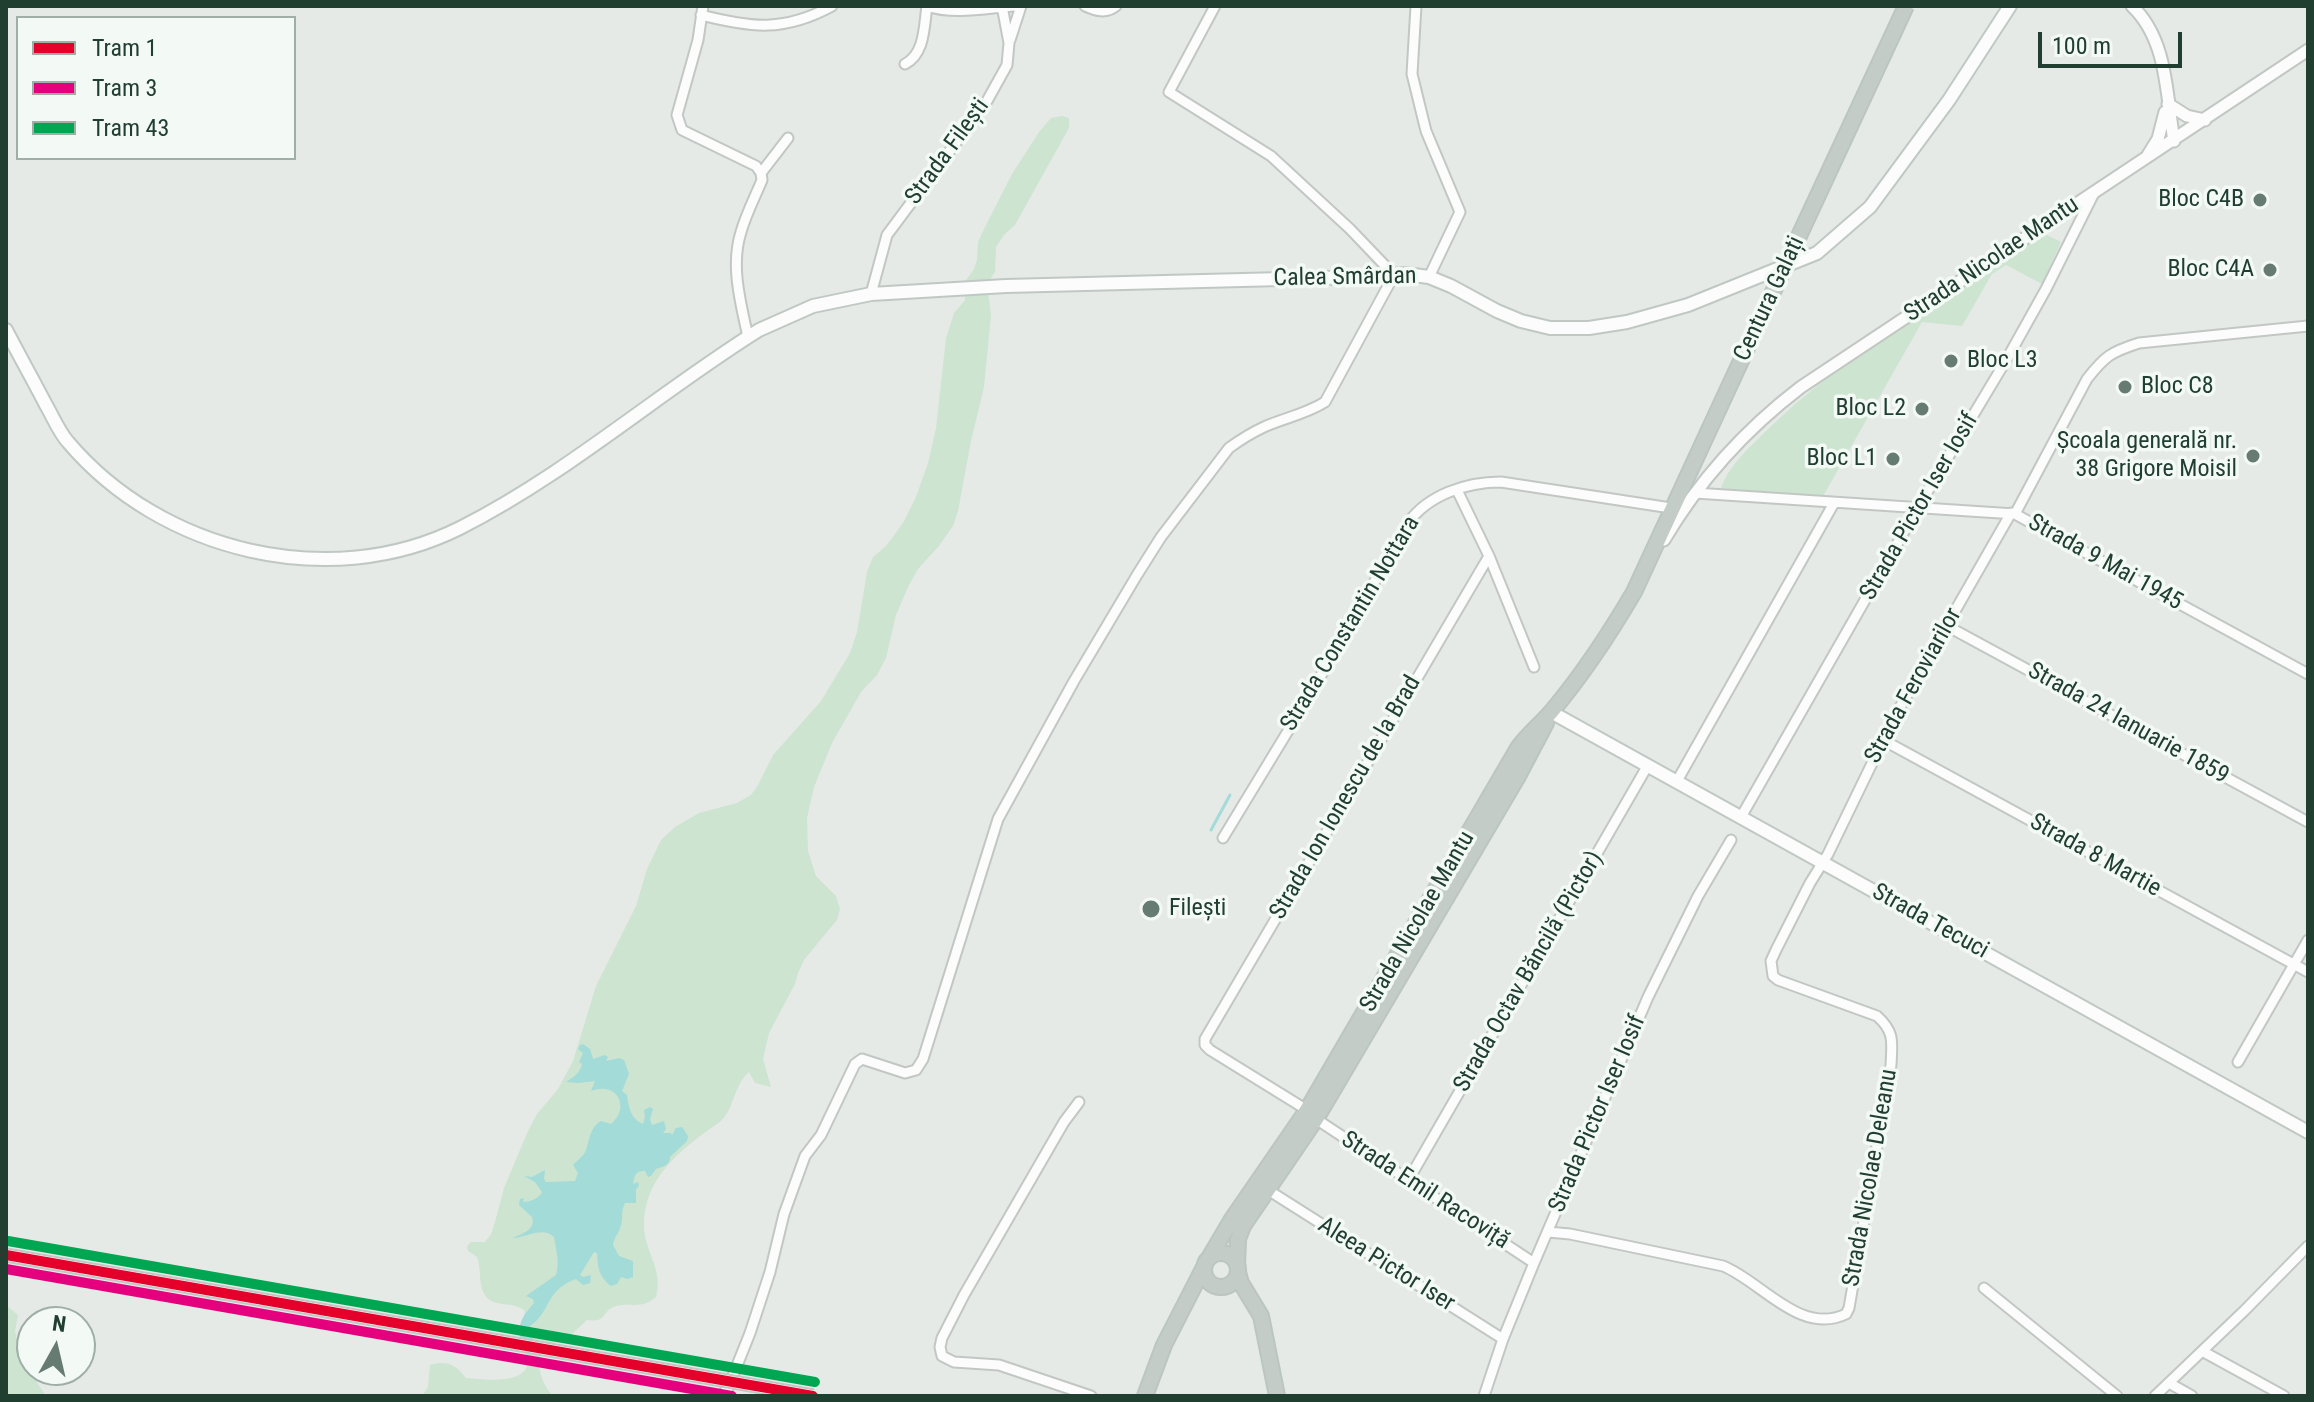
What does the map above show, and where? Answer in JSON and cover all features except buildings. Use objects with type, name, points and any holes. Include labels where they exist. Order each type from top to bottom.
[{"type":"highway","name":"Centura Galați","points":[[1634,592],[1906,6]]},
{"type":"highway","points":[[1277,1396],[1259,1310],[1241,1283],[1238,1268],[1238,1239],[1243,1226],[1268,1190],[1530,756],[1551,712],[1602,644],[1634,592]]},
{"type":"highway","points":[[1145,1396],[1155,1365],[1182,1307],[1232,1219],[1312,1114]]},
{"type":"highway","points":[[1182,1307],[1205,1290],[1221,1286],[1234,1281],[1238,1268],[1230,1255],[1225,1253],[1219,1253],[1207,1262],[1205,1276],[1208,1281],[1221,1286],[1246,1303],[1263,1325]]},
{"type":"main road","name":"Calea Smârdan","points":[[6,330],[65,439],[90,466],[141,505],[197,535],[261,554],[334,559],[386,553],[459,528],[526,490],[748,337],[787,316],[813,306],[871,294],[1006,286],[1394,275],[1429,277],[1497,311],[1550,328],[1589,328],[1627,322],[1688,305],[1817,253],[1870,207],[1949,100],[2010,8]]},
{"type":"main road","name":"Strada Tecuci","points":[[1551,712],[2308,1132]]},
{"type":"street","points":[[748,337],[738,292],[737,254],[741,232],[762,180],[761,173],[756,166],[682,130],[677,115],[698,40],[702,10],[746,25],[767,27],[795,21],[832,6]]},
{"type":"street","points":[[905,64],[918,54],[927,6],[943,9],[1014,6]]},
{"type":"street","name":"Strada Filești","points":[[871,294],[887,235],[987,101],[1007,65],[1009,43],[1002,6]]},
{"type":"street","points":[[1009,43],[1021,6]]},
{"type":"street","points":[[1085,6],[1103,12],[1116,6]]},
{"type":"street","points":[[721,1396],[728,1388],[750,1333],[770,1272],[784,1214],[805,1156],[821,1135],[855,1064],[862,1059],[905,1073],[916,1070],[923,1059],[998,819],[1129,589],[1161,537],[1229,448],[1244,437],[1325,402],[1394,275],[1350,229],[1271,156],[1169,92],[1215,6]]},
{"type":"street","points":[[1416,6],[1412,74],[1426,131],[1460,212],[1429,277]]},
{"type":"street","points":[[2132,6],[2147,24],[2163,63],[2174,141]]},
{"type":"street","name":"Strada Nicolae Mantu","points":[[1634,592],[1695,493],[1741,438],[1772,409],[2308,50]]},
{"type":"street","points":[[2167,103],[2187,116],[2205,120]]},
{"type":"street","points":[[2143,161],[2158,139],[2167,103]]},
{"type":"street","points":[[761,173],[788,138]]},
{"type":"street","name":"Strada Pictor Iser Iosif","points":[[1741,817],[2038,303],[2094,193]]},
{"type":"street","name":"Strada Feroviarilor","points":[[1823,862],[1918,674],[2013,513],[2087,379],[2100,363],[2113,352],[2139,343],[2308,326]]},
{"type":"street","name":"Strada Constantin Nottara","points":[[1223,838],[1319,680],[1408,523],[1417,510],[1429,501],[1457,490],[1501,482],[1671,508]]},
{"type":"street","points":[[1457,490],[1489,556],[1534,667]]},
{"type":"street","name":"Strada 9 Mai 1945","points":[[1695,493],[2013,513],[2308,674]]},
{"type":"street","points":[[1677,781],[1834,503]]},
{"type":"street","name":"Strada Ion Ionescu de la Brad","points":[[1204,1041],[1489,556]]},
{"type":"street","name":"Strada 24 Ianuarie 1859","points":[[1947,626],[2308,822]]},
{"type":"street","name":"Strada 8 Martie","points":[[1883,740],[2308,972]]},
{"type":"street","name":"Strada Octav Băncilă (Pictor)","points":[[1409,1179],[1648,765]]},
{"type":"street","name":"Strada Pictor Iser Iosif","points":[[1484,1396],[1534,1263],[1648,997],[1698,896],[1731,840]]},
{"type":"street","name":"Strada Nicolae Deleanu","points":[[1548,1232],[1723,1266],[1797,1313],[1819,1318],[1846,1314],[1891,1065],[1892,1034],[1877,1016],[1773,976],[1771,961],[1823,862]]},
{"type":"street","points":[[2238,1062],[2308,940]]},
{"type":"street","name":"Strada Emil Racoviță","points":[[1204,1041],[1210,1050],[1312,1114],[1534,1263]]},
{"type":"street","points":[[1079,1102],[1064,1122],[964,1295],[940,1347],[942,1356],[954,1362],[999,1365],[1091,1396]]},
{"type":"street","name":"Aleea Pictor Iser","points":[[1268,1190],[1503,1339]]},
{"type":"street","points":[[2155,1396],[2308,1246]]},
{"type":"street","points":[[6,1255],[813,1396]]},
{"type":"street","points":[[1984,1288],[2117,1396]]},
{"type":"street","points":[[2202,1351],[2284,1396]]},
{"type":"street","points":[[2169,1383],[2192,1396]]},
{"type":"green space","points":[[1051,118],[1069,118],[1069,128],[1015,225],[996,247],[995,272],[987,284],[991,315],[984,387],[953,526],[909,585],[896,615],[886,658],[877,675],[861,692],[832,743],[814,787],[807,818],[808,851],[816,876],[836,896],[840,909],[837,920],[804,960],[769,1033],[763,1059],[771,1087],[755,1083],[749,1072],[722,1120],[683,1150],[663,1171],[649,1196],[644,1225],[658,1278],[656,1297],[641,1305],[611,1308],[599,1320],[587,1320],[571,1335],[545,1344],[540,1357],[540,1371],[544,1384],[553,1396],[422,1396],[428,1387],[430,1365],[447,1363],[466,1378],[490,1380],[517,1376],[527,1366],[520,1337],[525,1311],[485,1296],[477,1257],[468,1251],[467,1246],[471,1242],[485,1242],[491,1234],[504,1188],[528,1131],[537,1114],[558,1089],[573,1061],[596,986],[636,906],[647,869],[661,840],[675,827],[699,813],[737,803],[751,795],[773,755],[821,701],[850,653],[873,557],[886,546],[903,523],[928,463],[936,428],[946,338],[954,313],[965,300],[964,283],[974,269],[978,242],[1012,174],[1039,132]]},
{"type":"green space","points":[[2045,234],[2061,242],[2042,284],[2006,265],[1992,274],[1962,326],[1922,322],[1822,498],[1721,488],[1734,464],[1746,451],[1830,375],[1900,326]]},
{"type":"green space","points":[[6,1305],[16,1313],[16,1386],[39,1386],[46,1396],[6,1396]]},
{"type":"water","points":[[583,1044],[590,1049],[593,1059],[605,1055],[608,1057],[606,1061],[624,1060],[629,1074],[622,1091],[627,1095],[635,1119],[643,1124],[644,1110],[650,1107],[653,1109],[652,1125],[664,1121],[666,1129],[663,1133],[672,1135],[676,1128],[682,1127],[688,1136],[667,1164],[656,1169],[651,1176],[642,1171],[635,1176],[633,1184],[638,1182],[639,1186],[636,1189],[636,1203],[625,1203],[613,1245],[619,1256],[633,1261],[633,1277],[621,1277],[617,1284],[611,1286],[601,1275],[597,1253],[594,1252],[580,1275],[591,1275],[590,1283],[583,1285],[576,1279],[558,1289],[530,1326],[535,1349],[526,1352],[521,1344],[520,1328],[522,1318],[534,1303],[526,1296],[556,1275],[558,1261],[554,1237],[550,1234],[540,1232],[513,1238],[528,1230],[533,1221],[519,1205],[520,1199],[524,1198],[523,1202],[532,1200],[542,1192],[535,1182],[524,1176],[532,1177],[545,1170],[546,1182],[575,1181],[578,1173],[573,1165],[585,1152],[595,1127],[601,1121],[611,1124],[620,1110],[618,1097],[614,1093],[600,1089],[591,1091],[595,1081],[566,1082],[581,1067],[579,1062],[583,1053],[578,1049]]},
{"type":"waterway","points":[[1211,830],[1230,795]]},
{"type":"tram line","name":"43","points":[[8,1241],[815,1382]]},
{"type":"tram line","name":"1","points":[[6,1255],[813,1396]]},
{"type":"tram line","name":"3","points":[[6,1269],[732,1396]]},
{"type":"place","name":"Bloc C4B","points":[[2260,200]]},
{"type":"place","name":"Bloc C4A","points":[[2270,270]]},
{"type":"place","name":"Bloc L3","points":[[1951,361]]},
{"type":"place","name":"Bloc C8","points":[[2125,387]]},
{"type":"place","name":"Bloc L2","points":[[1922,409]]},
{"type":"place","name":"Școala generală nr. 38 Grigore Moisil","points":[[2253,456]]},
{"type":"place","name":"Bloc L1","points":[[1893,459]]},
{"type":"place","name":"Filești","points":[[1151,909]]}]
